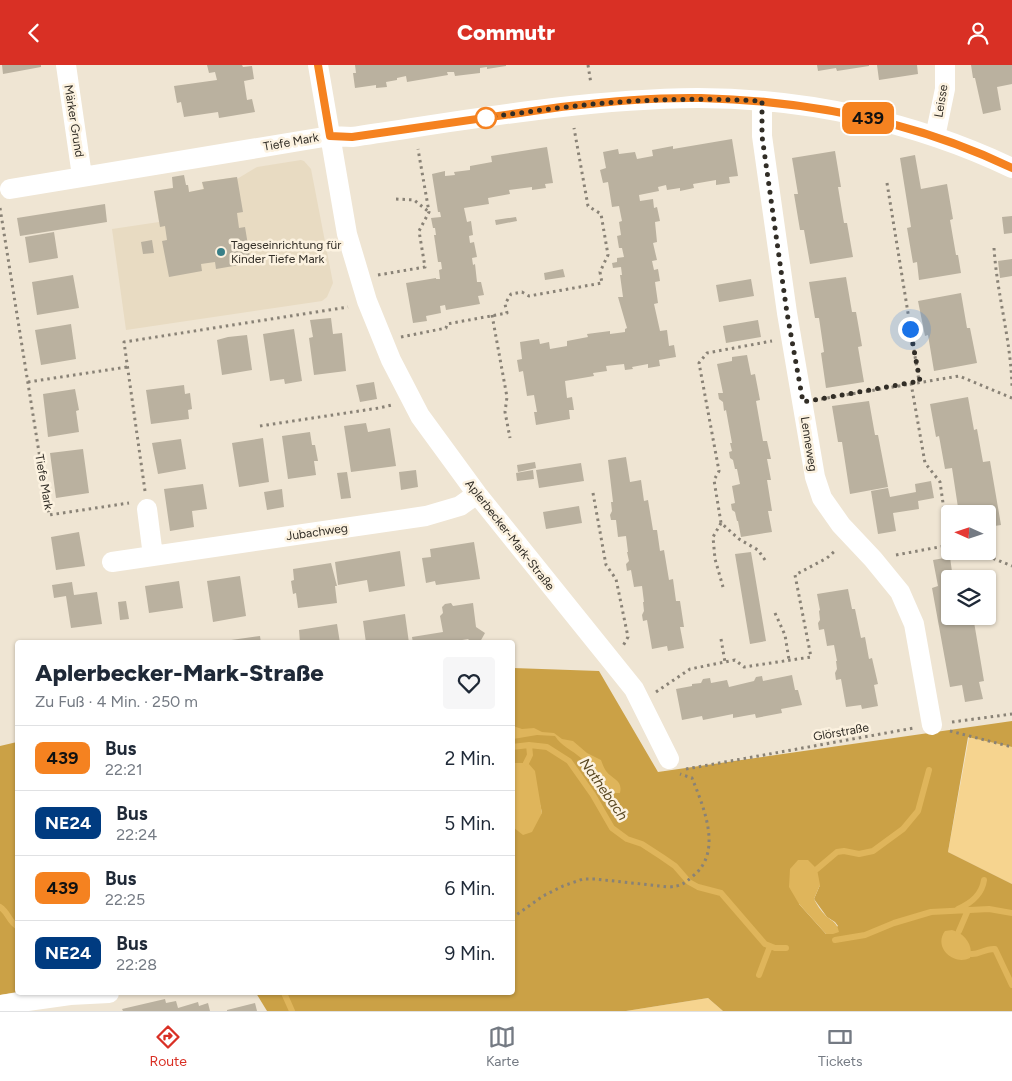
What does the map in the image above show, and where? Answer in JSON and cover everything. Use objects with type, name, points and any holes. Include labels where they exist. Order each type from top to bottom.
[{"type":"street","name":"Märker Grund","points":[[66,65],[82,176]]},
{"type":"street","name":"Aplerbecker-Mark-Straße","points":[[318,65],[347,234],[367,301],[391,360],[420,416],[476,494],[634,689],[671,765]]},
{"type":"street","name":"Leisse","points":[[935,137],[945,89],[945,65]]},
{"type":"street","name":"Tiefe Mark","points":[[10,189],[330,136],[352,137],[561,107],[699,98],[800,105],[862,116],[935,137],[1012,168]]},
{"type":"street","name":"Lenneweg","points":[[762,101],[762,136],[787,313],[815,477],[822,498],[848,535],[873,559],[900,592],[914,624],[932,725]]},
{"type":"street","name":"Jubachweg","points":[[112,562],[426,516],[460,506],[476,494]]},
{"type":"street","points":[[146,504],[153,556]]},
{"type":"street","points":[[0,1005],[70,995]]},
{"type":"path","points":[[398,337],[446,329],[447,324],[507,313],[505,304],[511,294],[522,292],[529,297],[602,283],[600,272],[608,255],[601,214],[588,206],[574,127]]},
{"type":"path","points":[[375,275],[425,267],[419,231],[429,212],[418,149]]},
{"type":"path","points":[[887,183],[920,381]]},
{"type":"path","points":[[396,199],[414,201],[429,212]]},
{"type":"path","name":"Tiefe Mark","points":[[0,208],[49,515],[146,504]]},
{"type":"path","points":[[994,248],[996,275],[1012,368],[1012,387]]},
{"type":"path","points":[[146,504],[124,342],[347,307],[367,301]]},
{"type":"path","points":[[492,315],[507,397],[505,413],[510,438]]},
{"type":"path","points":[[723,587],[715,559],[713,537],[721,523],[714,480],[719,471],[699,363],[707,353],[773,341]]},
{"type":"path","points":[[28,382],[127,367]]},
{"type":"path","points":[[803,402],[959,376],[1012,398]]},
{"type":"path","points":[[911,383],[925,463],[940,482],[944,505]]},
{"type":"path","points":[[260,426],[413,401]]},
{"type":"path","points":[[593,493],[606,565],[616,579],[628,637],[622,649]]},
{"type":"path","points":[[721,523],[739,539],[758,550],[765,560]]},
{"type":"path","points":[[873,559],[941,547]]},
{"type":"path","points":[[654,694],[690,669],[735,661],[744,667],[811,657],[795,575],[827,558],[836,550]]},
{"type":"path","points":[[996,560],[1012,566]]},
{"type":"path","points":[[775,613],[785,635],[789,660]]},
{"type":"path","points":[[721,639],[725,662]]},
{"type":"path","name":"Glörstraße","points":[[671,765],[1012,714]]},
{"type":"path","points":[[932,725],[968,737],[1012,747]]},
{"type":"path","points":[[515,916],[543,895],[583,879],[669,887],[681,886],[702,869],[708,855],[709,835],[702,804],[692,778],[671,765]]},
{"type":"shaded area","name":"Tageseinrichtung für Kinder Tiefe Mark","points":[[301,160],[311,169],[333,283],[327,297],[322,301],[126,330],[112,229],[159,222],[154,191],[188,185],[189,192],[203,189],[202,182],[237,177],[237,179],[257,167]]},
{"type":"shaded area","points":[[515,668],[599,671],[658,772],[1012,721],[1012,747],[968,737],[948,852],[1012,884],[1012,1011],[723,1011],[708,998],[626,1011],[267,1011],[257,995],[515,995],[515,826],[542,813],[538,796],[515,763]],"holes":[[[820,885],[814,899],[827,917],[838,926],[826,934],[799,904]]]},
{"type":"shaded area","points":[[515,727],[522,729],[534,728],[542,732],[554,733],[562,739],[573,741],[587,753],[601,760],[606,771],[619,783],[620,793],[615,793],[599,779],[591,776],[583,760],[563,745],[555,736],[537,735],[515,739]]},
{"type":"shaded area","points":[[969,737],[1012,747],[1012,884],[948,852]]},
{"type":"shaded area","points":[[15,742],[15,992],[0,995],[0,746]]},
{"type":"shaded area","points":[[515,763],[528,763],[535,771],[542,813],[532,832],[523,835],[515,829]]},
{"type":"shaded area","points":[[798,860],[808,860],[817,869],[820,885],[814,899],[824,914],[836,924],[839,932],[826,934],[799,904],[789,887],[790,869]]},
{"type":"shaded area","points":[[952,930],[967,940],[971,949],[970,958],[964,960],[951,957],[943,949],[942,937],[945,931]]},
{"type":"shaded area","points":[[708,998],[723,1011],[626,1011]]},
{"type":"building","points":[[2,65],[41,65],[41,67],[3,74]]},
{"type":"building","points":[[207,65],[252,66],[254,79],[244,81],[247,100],[252,99],[255,112],[219,118],[218,112],[184,117],[181,102],[177,103],[174,86],[217,80],[215,72],[209,73]]},
{"type":"building","points":[[355,65],[506,66],[487,69],[487,67],[480,68],[480,73],[455,76],[454,72],[447,72],[448,75],[407,82],[406,76],[386,82],[387,87],[376,88],[376,85],[355,88],[353,73],[356,73]]},
{"type":"building","points":[[817,65],[869,66],[837,71],[836,68],[818,71]]},
{"type":"building","points":[[877,65],[917,65],[918,74],[879,80]]},
{"type":"building","points":[[971,65],[1012,65],[1012,84],[997,87],[1001,110],[983,114]]},
{"type":"building","points":[[732,139],[738,176],[729,177],[730,183],[716,185],[716,180],[693,184],[694,188],[680,191],[680,188],[667,190],[666,185],[658,187],[659,191],[639,195],[640,201],[653,199],[654,208],[657,207],[660,221],[655,222],[657,242],[653,243],[657,260],[652,261],[654,270],[658,269],[660,281],[655,282],[658,303],[654,304],[660,331],[667,330],[669,346],[674,345],[676,357],[659,360],[660,366],[648,368],[648,364],[625,370],[624,364],[606,366],[607,371],[593,373],[594,376],[565,381],[567,398],[572,397],[574,410],[569,410],[570,419],[536,425],[534,412],[537,412],[534,395],[527,396],[523,371],[519,372],[517,360],[522,359],[520,342],[539,339],[540,344],[549,342],[550,349],[567,346],[567,341],[588,337],[587,334],[610,331],[610,334],[625,332],[627,328],[618,297],[623,297],[620,275],[622,275],[621,267],[613,268],[612,263],[617,262],[617,258],[624,257],[622,248],[619,248],[617,236],[621,235],[619,222],[622,221],[619,206],[612,207],[608,182],[603,183],[600,170],[606,168],[603,152],[618,149],[619,154],[635,152],[637,159],[653,156],[652,150],[673,146],[673,149]]},
{"type":"building","points":[[547,147],[553,183],[545,184],[546,188],[532,190],[532,187],[509,190],[510,194],[488,198],[489,204],[464,208],[467,222],[471,221],[473,235],[469,236],[470,243],[474,242],[477,257],[472,258],[473,265],[475,264],[477,282],[481,282],[484,295],[478,296],[480,304],[446,310],[445,305],[440,306],[441,313],[426,316],[427,321],[413,323],[406,283],[440,279],[439,270],[442,269],[441,262],[438,262],[434,235],[436,235],[435,228],[433,228],[431,218],[441,217],[440,212],[438,212],[432,174],[445,171],[445,176],[455,175],[454,172],[470,170],[470,166],[492,162],[491,156]]},
{"type":"building","points":[[835,151],[844,223],[847,223],[853,257],[810,264],[804,230],[800,230],[794,194],[798,194],[792,158]]},
{"type":"building","points":[[915,155],[921,189],[947,184],[953,219],[950,220],[961,273],[919,280],[917,262],[913,263],[907,228],[911,227],[900,158]]},
{"type":"building","points":[[184,175],[189,192],[204,189],[202,182],[237,177],[243,212],[237,213],[239,228],[245,227],[251,263],[216,269],[215,262],[201,264],[202,271],[169,277],[162,241],[167,240],[165,226],[160,227],[154,191],[173,188],[172,177]]},
{"type":"building","points":[[105,204],[107,222],[20,236],[17,218]]},
{"type":"building","points":[[1012,216],[1012,233],[1004,234],[1002,217]]},
{"type":"building","points":[[516,217],[517,221],[496,225],[495,220]]},
{"type":"building","points":[[54,232],[58,258],[29,263],[25,237]]},
{"type":"building","points":[[152,240],[154,253],[143,254],[141,242]]},
{"type":"building","points":[[1012,259],[1012,276],[1000,278],[998,261]]},
{"type":"building","points":[[563,269],[565,277],[545,280],[544,273]]},
{"type":"building","points":[[73,275],[79,308],[37,315],[32,282]]},
{"type":"building","points":[[846,277],[852,312],[856,312],[862,346],[858,347],[864,382],[826,388],[821,353],[824,352],[819,318],[815,318],[809,282]]},
{"type":"building","points":[[751,279],[754,296],[719,302],[716,285]]},
{"type":"building","points":[[961,293],[967,328],[970,328],[977,363],[934,371],[928,335],[925,336],[918,301]]},
{"type":"building","points":[[331,318],[333,334],[342,333],[346,371],[314,375],[309,338],[313,337],[310,320]]},
{"type":"building","points":[[758,320],[761,337],[726,343],[723,326]]},
{"type":"building","points":[[71,324],[76,359],[41,365],[35,330]]},
{"type":"building","points":[[294,329],[302,381],[285,384],[284,379],[270,381],[263,334]]},
{"type":"building","points":[[247,335],[252,370],[222,375],[217,340]]},
{"type":"building","points":[[747,355],[751,375],[755,374],[760,400],[756,401],[763,441],[767,441],[771,459],[767,459],[771,480],[767,480],[772,511],[768,511],[772,532],[741,537],[738,521],[731,504],[735,503],[732,486],[740,484],[737,469],[735,469],[733,460],[730,458],[729,452],[732,451],[730,443],[732,443],[726,410],[724,411],[723,402],[719,399],[718,393],[723,393],[717,364],[732,361],[732,357]]},
{"type":"building","points":[[374,382],[377,399],[360,402],[356,385]]},
{"type":"building","points":[[184,385],[185,394],[190,393],[192,409],[188,410],[189,419],[151,424],[146,390]]},
{"type":"building","points":[[75,389],[79,410],[76,411],[79,432],[48,437],[43,394]]},
{"type":"building","points":[[968,397],[974,430],[977,429],[983,462],[990,461],[1001,525],[996,526],[996,505],[958,505],[952,468],[945,469],[939,436],[936,437],[930,404]]},
{"type":"building","points":[[869,401],[888,487],[850,494],[842,442],[838,442],[832,406]]},
{"type":"building","points":[[366,423],[368,432],[390,428],[396,466],[351,472],[344,426]]},
{"type":"building","points":[[310,432],[312,445],[315,445],[318,461],[314,461],[316,475],[288,479],[282,436]]},
{"type":"building","points":[[263,438],[269,482],[239,487],[232,443]]},
{"type":"building","points":[[181,439],[186,469],[158,474],[152,443]]},
{"type":"building","points":[[83,449],[89,493],[56,498],[50,453]]},
{"type":"building","points":[[626,457],[630,482],[641,480],[644,501],[648,500],[653,530],[657,530],[660,551],[664,550],[669,580],[673,579],[676,601],[680,601],[684,627],[680,627],[684,648],[668,651],[667,646],[652,649],[647,620],[643,621],[642,615],[644,602],[642,586],[634,587],[631,570],[627,571],[626,564],[629,561],[626,536],[618,537],[616,520],[611,520],[611,502],[613,502],[608,460]]},
{"type":"building","points":[[535,462],[536,468],[518,472],[517,465]]},
{"type":"building","points":[[581,463],[584,481],[539,488],[536,470]]},
{"type":"building","points":[[416,470],[418,487],[401,490],[399,472]]},
{"type":"building","points":[[533,470],[534,479],[517,481],[516,473]]},
{"type":"building","points":[[347,472],[351,498],[341,499],[337,473]]},
{"type":"building","points":[[931,481],[934,498],[918,501],[919,509],[893,513],[896,531],[878,534],[871,491],[888,488],[890,497],[916,492],[915,484]]},
{"type":"building","points":[[203,484],[207,509],[192,511],[194,527],[170,531],[164,489]]},
{"type":"building","points":[[282,489],[284,507],[267,510],[264,492]]},
{"type":"building","points":[[579,506],[582,523],[546,529],[543,512]]},
{"type":"building","points":[[79,532],[85,566],[56,570],[51,537]]},
{"type":"building","points":[[474,542],[480,579],[436,585],[435,581],[426,583],[422,558],[431,557],[430,549]]},
{"type":"building","points":[[400,551],[405,586],[369,592],[367,580],[338,585],[335,562]]},
{"type":"building","points":[[751,552],[766,641],[750,644],[735,554]]},
{"type":"building","points":[[933,560],[950,560],[952,570],[941,570],[941,625],[975,625],[984,681],[979,682],[983,699],[965,702],[962,685],[950,687],[932,588],[938,586]]},
{"type":"building","points":[[331,563],[337,586],[335,586],[337,603],[298,608],[296,593],[293,594],[291,581],[294,580],[293,569]]},
{"type":"building","points":[[240,576],[246,616],[213,622],[207,581]]},
{"type":"building","points":[[179,581],[183,608],[149,613],[145,586]]},
{"type":"building","points":[[72,582],[74,595],[97,592],[102,624],[71,628],[66,596],[54,598],[52,585]]},
{"type":"building","points":[[848,589],[852,609],[855,609],[861,638],[865,637],[869,659],[872,658],[878,684],[874,685],[878,706],[862,709],[861,705],[846,707],[841,679],[836,680],[837,661],[834,645],[827,646],[824,629],[819,630],[818,623],[820,620],[820,610],[817,594]]},
{"type":"building","points":[[126,601],[129,619],[120,620],[118,602]]},
{"type":"building","points":[[451,603],[453,606],[473,603],[476,627],[485,633],[481,640],[412,640],[412,637],[443,632],[440,616],[443,613],[442,607],[445,604]]},
{"type":"building","points":[[405,614],[409,640],[366,640],[363,621]]},
{"type":"building","points":[[337,624],[340,640],[300,640],[299,630]]},
{"type":"building","points":[[260,636],[261,640],[231,640]]},
{"type":"building","points":[[792,675],[795,690],[798,690],[802,705],[781,709],[782,713],[756,718],[755,714],[733,718],[733,714],[703,720],[702,716],[682,720],[676,689],[692,686],[692,684],[701,683],[703,679],[710,678],[711,683],[727,680],[729,687],[754,681],[756,677],[762,676],[763,681]]},
{"type":"building","points":[[165,999],[166,1003],[176,1001],[178,1008],[198,1002],[199,1006],[208,1003],[210,1011],[123,1011],[122,1009]]},
{"type":"building","points":[[255,1003],[257,1011],[227,1011],[227,1010]]},
{"type":"waterway","name":"Nathebach","points":[[515,747],[529,745],[547,747],[569,761],[593,795],[612,828],[627,839],[642,844],[675,866],[689,882],[698,887],[721,893],[765,944],[775,948],[786,948]]},
{"type":"waterway","points":[[526,763],[530,755],[529,745]]},
{"type":"waterway","points":[[817,869],[837,852],[844,851],[859,854],[873,851],[903,829],[918,811],[929,770]]},
{"type":"waterway","points":[[958,909],[975,898],[981,890],[984,880]]},
{"type":"waterway","name":"Nathebach","points":[[0,907],[15,924]]},
{"type":"waterway","name":"Nathebach","points":[[835,940],[865,935],[894,923],[931,912],[989,909],[1012,913]]},
{"type":"waterway","points":[[959,931],[968,910]]},
{"type":"waterway","points":[[759,975],[770,946]]},
{"type":"waterway","points":[[971,954],[995,949],[1012,985]]},
{"type":"waterway","points":[[285,995],[292,1011]]},
{"type":"bus line","name":"439","points":[[318,65],[330,136],[352,137],[561,107],[699,98],[800,105],[862,116],[935,137],[1012,168]]},
{"type":"place","name":"Tageseinrichtung für Kinder Tiefe Mark","points":[[221,252]]},
{"type":"route","points":[[486,118],[561,107],[661,99],[699,98],[762,101],[762,136],[787,313],[803,402],[920,381],[910,329]]}]
